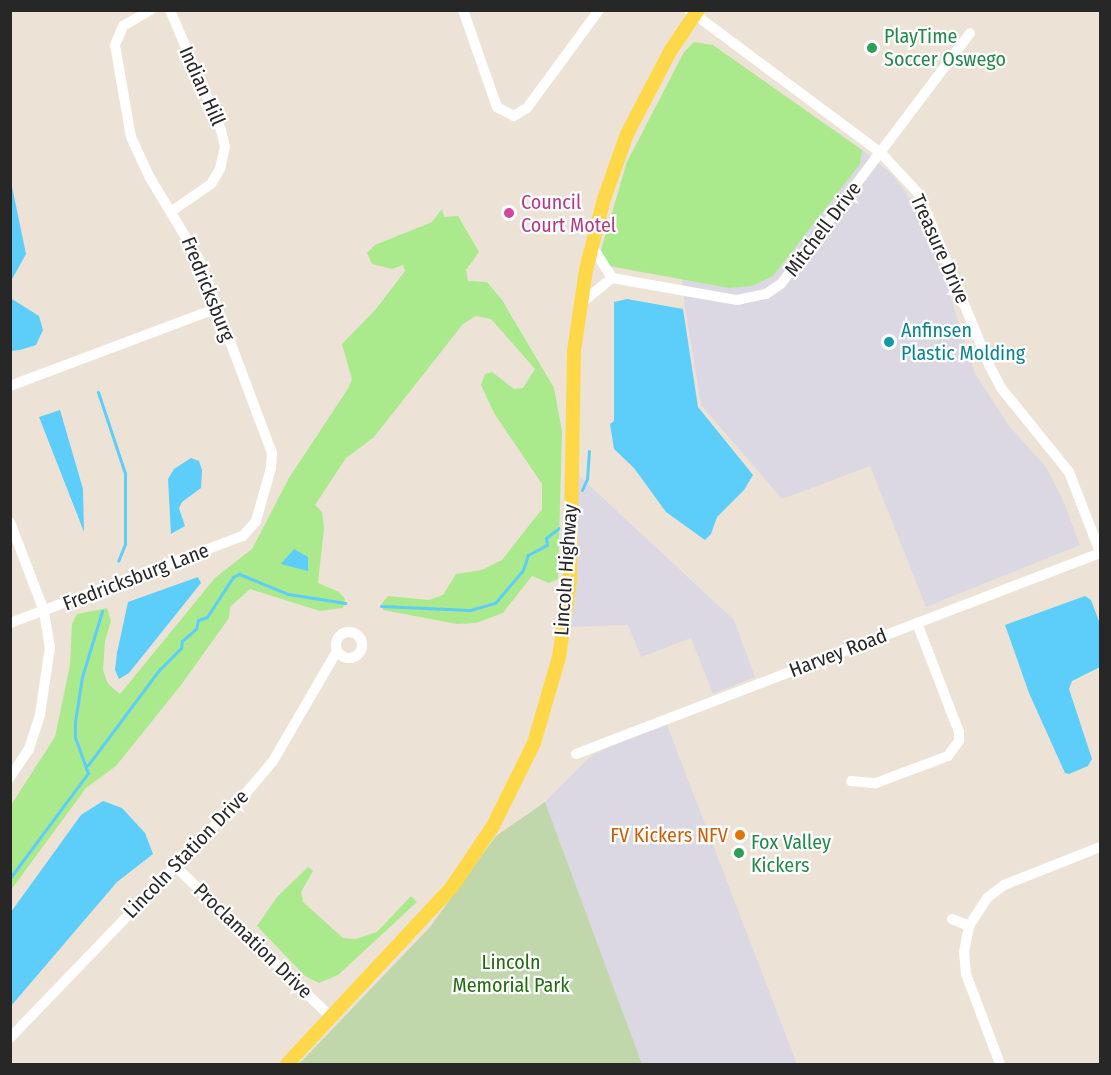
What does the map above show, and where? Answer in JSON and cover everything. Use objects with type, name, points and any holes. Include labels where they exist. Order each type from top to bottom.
[{"type":"main road","name":"Lincoln Highway","points":[[286,1065],[452,887],[493,826],[537,733],[559,657],[570,581],[572,382],[579,305],[592,244],[627,135],[666,58],[694,12]]},
{"type":"street","name":"Fredricksburg","points":[[151,10],[130,21],[120,31],[115,62],[136,150],[198,255],[272,453],[256,521]]},
{"type":"street","name":"Indian Hill","points":[[170,10],[221,130],[225,147],[220,169],[211,184],[172,211]]},
{"type":"street","points":[[463,10],[497,107],[507,115],[527,108],[598,10]]},
{"type":"street","name":"Treasure Drive","points":[[694,12],[881,153],[919,194],[988,365],[1001,388],[1069,472],[1101,552]]},
{"type":"street","name":"Mitchell Drive","points":[[612,278],[737,300],[766,294],[781,284],[970,33]]},
{"type":"street","points":[[579,305],[612,278],[601,266],[592,244]]},
{"type":"street","points":[[10,386],[218,308]]},
{"type":"street","name":"Fredricksburg Lane","points":[[10,623],[234,540],[256,521]]},
{"type":"street","points":[[10,522],[44,611],[50,647],[40,715],[29,749],[10,777]]},
{"type":"street","name":"Harvey Road","points":[[576,754],[1101,552]]},
{"type":"street","points":[[851,781],[876,783],[948,756],[959,741],[959,732],[917,623]]},
{"type":"street","name":"Lincoln Station Drive","points":[[10,1038],[273,761],[337,651]]},
{"type":"street","points":[[1000,1065],[966,974],[964,952],[969,926],[987,898],[1004,885],[1101,847]]},
{"type":"street","name":"Proclamation Drive","points":[[174,865],[332,1018]]},
{"type":"street","points":[[952,919],[969,926]]},
{"type":"shaded area","points":[[862,150],[892,174],[915,205],[929,231],[975,373],[1009,426],[1046,467],[1063,500],[1080,545],[926,607],[870,466],[782,499],[701,405],[685,308],[682,279],[729,288],[860,164]]},
{"type":"shaded area","points":[[576,473],[734,620],[755,677],[713,694],[691,638],[641,657],[628,625],[571,627],[576,576]]},
{"type":"shaded area","points":[[664,717],[797,1064],[642,1064],[545,802],[591,756]]},
{"type":"green space","points":[[694,42],[713,45],[862,150],[860,164],[773,276],[752,286],[729,288],[609,266],[601,250],[627,162],[684,52]]},
{"type":"green space","points":[[442,209],[444,217],[458,216],[479,252],[466,270],[468,281],[487,282],[502,300],[554,388],[562,431],[558,579],[549,583],[532,576],[503,613],[476,623],[457,624],[383,610],[382,603],[388,596],[429,600],[443,595],[456,574],[482,570],[502,560],[542,509],[542,484],[494,413],[481,385],[485,374],[492,372],[514,389],[523,388],[535,369],[491,319],[476,316],[463,324],[374,437],[346,458],[315,505],[322,512],[324,528],[318,583],[339,592],[345,599],[343,608],[320,611],[250,589],[230,607],[229,618],[181,685],[116,766],[86,788],[11,890],[11,805],[55,737],[70,665],[72,624],[77,614],[107,608],[111,621],[105,641],[103,670],[108,684],[120,694],[215,578],[252,549],[289,478],[349,387],[352,379],[342,344],[376,309],[405,271],[403,265],[392,269],[372,264],[367,253],[375,245],[432,222]]},
{"type":"green space","name":"Lincoln Memorial Park","points":[[545,802],[642,1064],[299,1064],[430,927],[496,836]]},
{"type":"green space","points":[[308,867],[313,871],[301,892],[303,902],[343,938],[356,939],[377,932],[411,896],[417,902],[338,975],[319,983],[305,976],[257,926],[277,897]]},
{"type":"water","points":[[11,182],[26,254],[11,281]]},
{"type":"water","points":[[11,286],[12,299],[39,316],[43,330],[36,345],[11,351]]},
{"type":"water","points":[[627,299],[683,309],[698,407],[753,475],[744,490],[717,517],[711,534],[705,540],[666,512],[634,468],[614,449],[610,424],[614,421],[614,302]]},
{"type":"water","points":[[60,410],[83,489],[84,532],[39,417]]},
{"type":"water","points":[[191,458],[199,461],[202,470],[201,488],[182,502],[179,508],[185,526],[171,534],[168,479],[174,469]]},
{"type":"water","points":[[294,549],[308,557],[308,571],[281,564]]},
{"type":"water","points":[[198,577],[201,583],[129,673],[119,679],[115,670],[128,602]]},
{"type":"water","points":[[1085,596],[1091,600],[1100,624],[1100,667],[1072,681],[1069,689],[1092,759],[1088,766],[1069,774],[1065,773],[1029,693],[1005,625]]},
{"type":"water","points":[[103,801],[122,808],[145,833],[153,854],[117,882],[11,1006],[11,912],[81,815]]},
{"type":"waterway","points":[[98,392],[125,473],[125,544],[118,561]]},
{"type":"waterway","points":[[582,490],[587,479],[589,451]]},
{"type":"waterway","points":[[381,606],[470,610],[495,603],[523,570],[528,555],[547,545],[546,538],[559,528]]},
{"type":"waterway","points":[[88,765],[159,670],[181,648],[182,641],[196,629],[198,620],[207,617],[233,577],[239,574],[288,594],[345,603]]},
{"type":"waterway","points":[[10,878],[88,773],[75,737],[75,722],[82,677],[102,611]]},
{"type":"place","name":"PlayTime Soccer Oswego","points":[[872,48]]},
{"type":"place","name":"Council Court Motel","points":[[509,213]]},
{"type":"place","name":"Anfinsen Plastic Molding","points":[[889,342]]},
{"type":"place","name":"FV Kickers NFV","points":[[740,835]]},
{"type":"place","name":"Fox Valley Kickers","points":[[739,853]]}]
